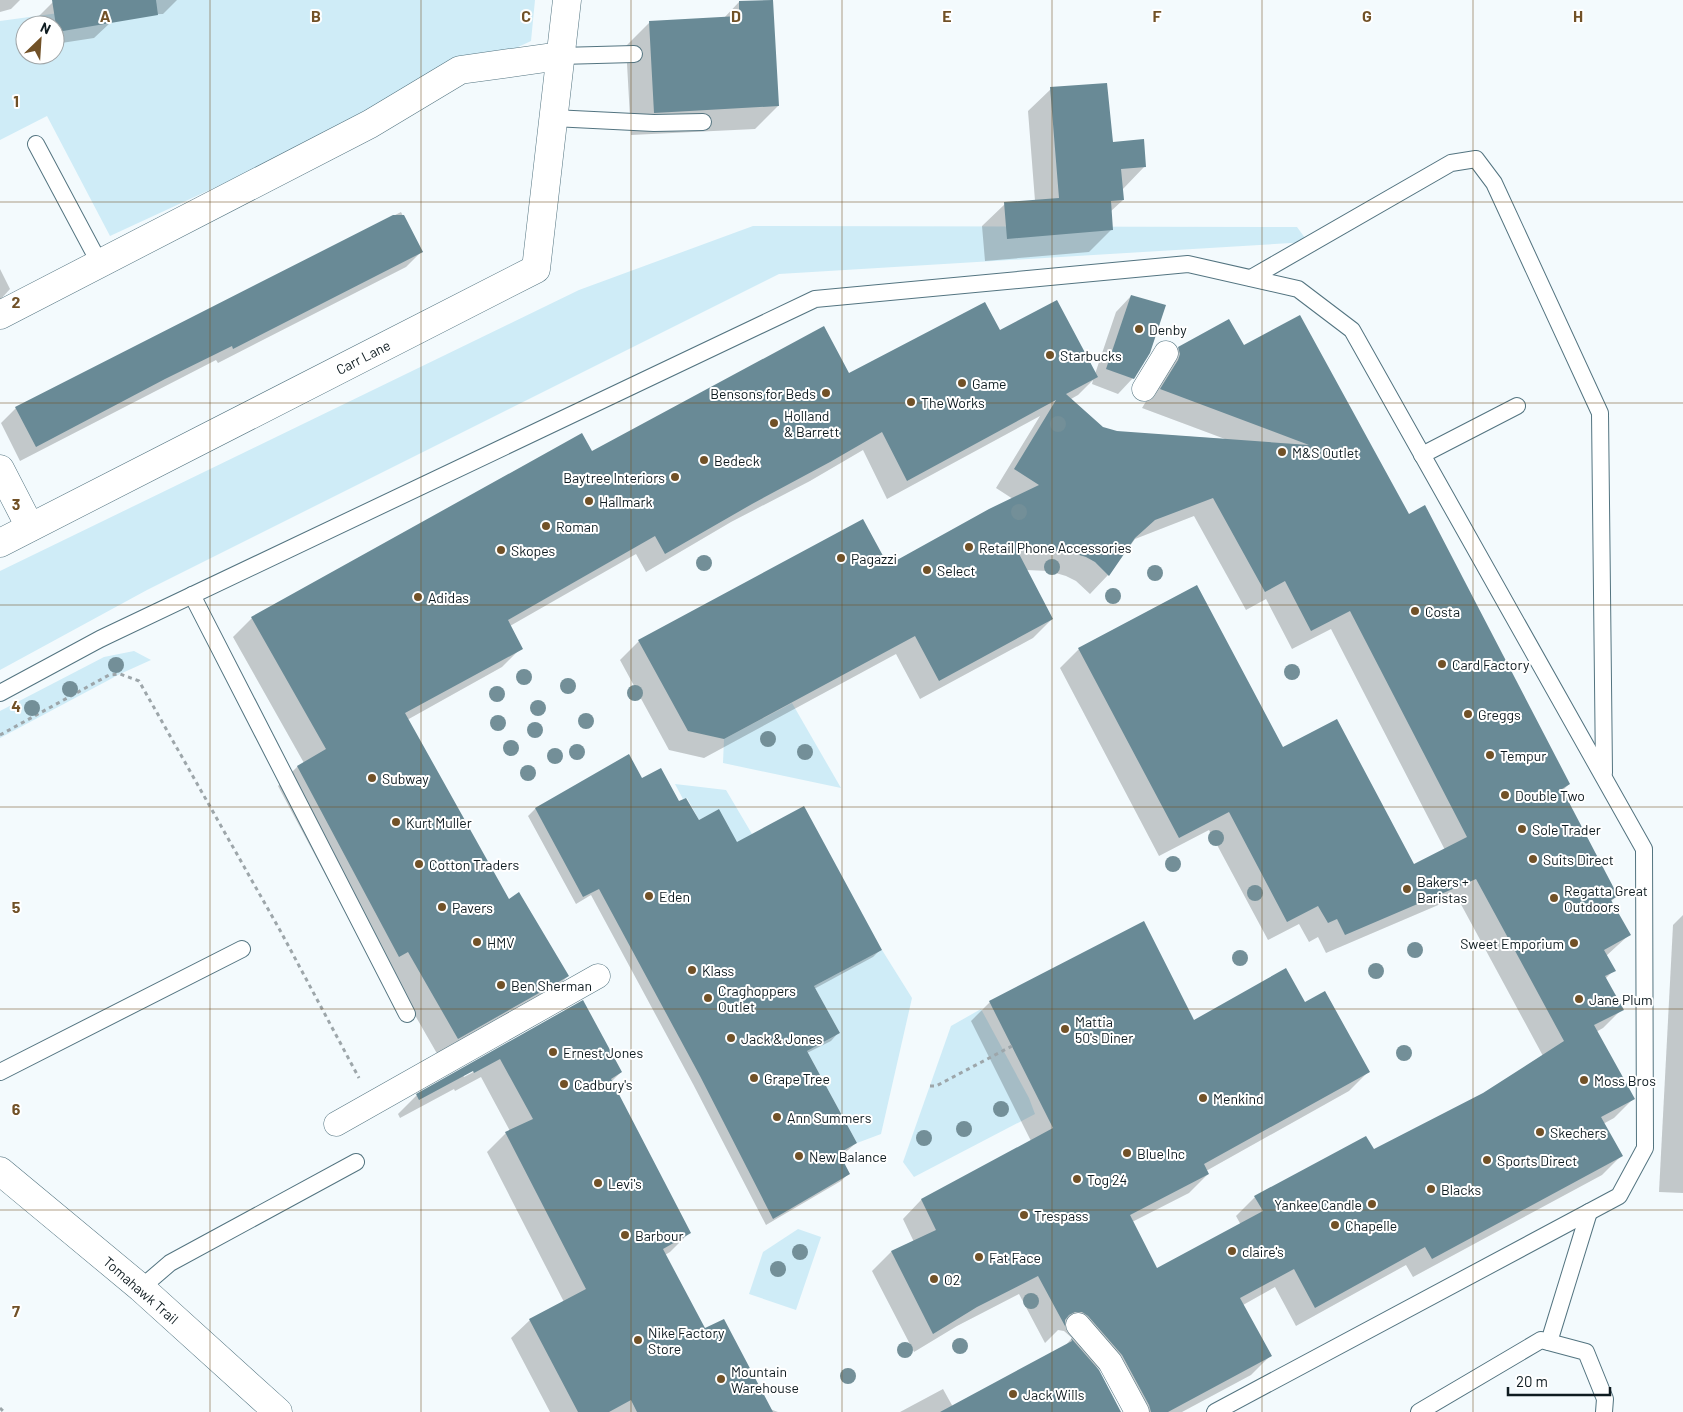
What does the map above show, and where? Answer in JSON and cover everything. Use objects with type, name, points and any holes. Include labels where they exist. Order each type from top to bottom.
[{"type":"street","name":"Carr Lane","points":[[0,543],[536,268],[567,0]]},
{"type":"street","points":[[0,315],[370,124],[460,70],[560,56]]},
{"type":"street","points":[[1144,389],[1166,353]]},
{"type":"street","points":[[0,469],[30,527]]},
{"type":"street","points":[[336,1124],[598,976]]},
{"type":"street","name":"Tomahawk Trail","points":[[0,1171],[141,1288],[278,1412]]},
{"type":"street","points":[[1078,1325],[1110,1362],[1137,1412]]},
{"type":"lane","points":[[560,56],[634,54]]},
{"type":"lane","points":[[553,118],[654,123],[703,122]]},
{"type":"lane","points":[[36,144],[100,264]]},
{"type":"lane","points":[[1251,278],[1451,163],[1476,159],[1494,183],[1600,413],[1604,777]]},
{"type":"lane","points":[[0,693],[100,639],[815,299],[1188,264],[1298,289],[1352,330],[1644,849],[1645,1148],[1619,1196],[1214,1412]]},
{"type":"lane","points":[[1422,455],[1517,406]]},
{"type":"lane","points":[[192,595],[406,1014]]},
{"type":"lane","points":[[0,1072],[242,949]]},
{"type":"lane","points":[[141,1288],[170,1263],[356,1162]]},
{"type":"lane","points":[[1550,1342],[1589,1212]]},
{"type":"lane","points":[[1419,1412],[1541,1340],[1586,1352],[1605,1398],[1604,1412]]},
{"type":"path","points":[[0,735],[109,675],[120,674],[139,681],[281,932],[372,1104]]},
{"type":"path","points":[[930,1086],[936,1086],[1012,1046]]},
{"type":"path","points":[[0,1408],[4,1412]]},
{"type":"shaded area","points":[[154,0],[535,0],[531,41],[110,236],[47,116],[0,140],[0,21],[15,19],[15,65],[65,65],[65,15],[44,15]]},
{"type":"shaded area","points":[[753,226],[1297,227],[1308,242],[779,274],[147,590],[0,670],[0,571],[579,290]]},
{"type":"shaded area","points":[[134,651],[151,660],[120,674],[0,738],[0,711],[104,657]]},
{"type":"shaded area","points":[[792,703],[841,788],[723,763],[724,739]]},
{"type":"shaded area","points":[[675,784],[726,790],[752,834],[737,843],[719,809],[699,820],[687,798],[683,799]]},
{"type":"shaded area","points":[[882,950],[912,998],[881,1134],[857,1143],[807,1051],[840,1033],[814,986]]},
{"type":"shaded area","points":[[981,1009],[1029,1098],[1035,1114],[914,1177],[903,1162],[951,1026]]},
{"type":"shaded area","points":[[798,1229],[821,1237],[796,1310],[749,1294],[763,1252]]},
{"type":"building","points":[[52,0],[156,0],[158,15],[65,31],[65,15],[54,15]]},
{"type":"building","points":[[773,0],[779,106],[654,113],[649,21],[739,16],[739,1]]},
{"type":"building","points":[[1107,83],[1113,142],[1144,139],[1146,167],[1121,169],[1124,200],[1111,201],[1113,230],[1007,239],[1004,202],[1059,198],[1050,87]]},
{"type":"building","points":[[393,215],[404,215],[423,252],[233,349],[232,346],[165,379],[36,447],[15,407]]},
{"type":"building","name":"Denby","points":[[1131,295],[1166,305],[1150,353],[1134,379],[1106,369]]},
{"type":"building","points":[[1057,300],[1098,377],[1066,394],[1103,427],[1117,431],[1309,445],[1160,389],[1178,360],[1180,354],[1178,347],[1229,319],[1244,345],[1300,315],[1409,514],[1425,505],[1570,784],[1562,789],[1618,896],[1611,900],[1631,935],[1604,950],[1616,971],[1605,976],[1624,1010],[1594,1025],[1635,1099],[1601,1117],[1623,1156],[1432,1259],[1425,1247],[1315,1308],[1294,1269],[1240,1298],[1272,1356],[1168,1412],[1151,1412],[1122,1355],[1088,1316],[1082,1312],[1075,1312],[1065,1320],[1065,1326],[1038,1276],[977,1307],[933,1334],[891,1251],[936,1230],[921,1199],[1053,1128],[989,1001],[1144,921],[1194,1020],[1286,968],[1305,1002],[1325,991],[1370,1072],[1204,1164],[1209,1174],[1130,1215],[1157,1268],[1263,1211],[1254,1196],[1366,1136],[1374,1149],[1483,1093],[1564,1041],[1476,879],[1345,935],[1337,919],[1328,923],[1318,906],[1287,922],[1229,812],[1179,838],[1078,648],[1197,585],[1283,747],[1337,719],[1414,864],[1467,837],[1350,611],[1311,631],[1285,581],[1265,592],[1213,498],[1155,520],[1135,538],[1109,576],[1095,562],[1069,552],[1017,550],[1053,619],[939,681],[915,636],[724,739],[688,731],[638,640],[863,519],[888,565],[989,509],[1039,485],[1014,469],[1056,400],[907,481],[882,432],[665,554],[655,536],[508,620],[523,649],[405,713],[509,899],[519,892],[569,976],[458,1039],[408,952],[399,957],[297,766],[326,749],[251,617],[582,433],[592,451],[824,326],[849,373],[985,302],[1000,330]]},
{"type":"building","points":[[629,754],[642,778],[661,768],[679,801],[686,798],[699,820],[719,809],[737,842],[804,806],[882,950],[814,986],[840,1033],[807,1051],[857,1143],[839,1153],[850,1174],[773,1219],[700,1076],[599,889],[583,897],[535,808]]},
{"type":"building","points":[[583,1000],[622,1072],[611,1079],[691,1233],[663,1249],[705,1328],[724,1319],[773,1412],[637,1412],[631,1400],[609,1412],[578,1412],[529,1319],[586,1289],[505,1132],[533,1119],[500,1059],[419,1100],[416,1094]]},
{"type":"building","points":[[1071,1338],[1099,1370],[1121,1412],[940,1412],[1072,1341]]},
{"type":"place","name":"Denby","points":[[1139,329]]},
{"type":"place","name":"Starbucks","points":[[1050,355]]},
{"type":"place","name":"Game","points":[[962,383]]},
{"type":"place","name":"Bensons for Beds","points":[[826,393]]},
{"type":"place","name":"The Works","points":[[911,402]]},
{"type":"place","name":"Holland & Barrett","points":[[774,423]]},
{"type":"place","name":"M&S Outlet","points":[[1282,452]]},
{"type":"place","name":"Bedeck","points":[[704,460]]},
{"type":"place","name":"Baytree Interiors","points":[[675,477]]},
{"type":"place","name":"Hallmark","points":[[589,501]]},
{"type":"place","name":"Roman","points":[[546,526]]},
{"type":"place","name":"Retail Phone Accessories","points":[[969,547]]},
{"type":"place","name":"Skopes","points":[[501,550]]},
{"type":"place","name":"Pagazzi","points":[[841,558]]},
{"type":"place","name":"Select","points":[[927,570]]},
{"type":"place","name":"Adidas","points":[[418,597]]},
{"type":"place","name":"Costa","points":[[1415,611]]},
{"type":"place","name":"Card Factory","points":[[1442,664]]},
{"type":"place","name":"Greggs","points":[[1468,714]]},
{"type":"place","name":"Tempur","points":[[1490,755]]},
{"type":"place","name":"Subway","points":[[372,778]]},
{"type":"place","name":"Double Two","points":[[1505,795]]},
{"type":"place","name":"Kurt Muller","points":[[396,822]]},
{"type":"place","name":"Sole Trader","points":[[1522,829]]},
{"type":"place","name":"Suits Direct","points":[[1533,859]]},
{"type":"place","name":"Cotton Traders","points":[[419,864]]},
{"type":"place","name":"Bakers + Baristas","points":[[1407,889]]},
{"type":"place","name":"Eden","points":[[649,896]]},
{"type":"place","name":"Regatta Great Outdoors","points":[[1554,898]]},
{"type":"place","name":"Pavers","points":[[442,907]]},
{"type":"place","name":"HMV","points":[[477,942]]},
{"type":"place","name":"Sweet Emporium","points":[[1574,943]]},
{"type":"place","name":"Klass","points":[[692,970]]},
{"type":"place","name":"Ben Sherman","points":[[501,985]]},
{"type":"place","name":"Craghoppers Outlet","points":[[708,998]]},
{"type":"place","name":"Jane Plum","points":[[1579,999]]},
{"type":"place","name":"Mattia 50's Diner","points":[[1065,1029]]},
{"type":"place","name":"Jack & Jones","points":[[731,1038]]},
{"type":"place","name":"Ernest Jones","points":[[553,1052]]},
{"type":"place","name":"Grape Tree","points":[[754,1078]]},
{"type":"place","name":"Moss Bros","points":[[1584,1080]]},
{"type":"place","name":"Cadbury's","points":[[564,1084]]},
{"type":"place","name":"Menkind","points":[[1203,1098]]},
{"type":"place","name":"Ann Summers","points":[[777,1117]]},
{"type":"place","name":"Skechers","points":[[1540,1132]]},
{"type":"place","name":"Blue Inc","points":[[1127,1153]]},
{"type":"place","name":"New Balance","points":[[799,1156]]},
{"type":"place","name":"Sports Direct","points":[[1487,1160]]},
{"type":"place","name":"Tog 24","points":[[1077,1179]]},
{"type":"place","name":"Levi's","points":[[598,1183]]},
{"type":"place","name":"Blacks","points":[[1431,1189]]},
{"type":"place","name":"Yankee Candle","points":[[1372,1204]]},
{"type":"place","name":"Trespass","points":[[1024,1215]]},
{"type":"place","name":"Chapelle","points":[[1335,1225]]},
{"type":"place","name":"Barbour","points":[[625,1235]]},
{"type":"place","name":"claire's","points":[[1232,1251]]},
{"type":"place","name":"Fat Face","points":[[979,1257]]},
{"type":"place","name":"O2","points":[[934,1279]]},
{"type":"place","name":"Nike Factory Store","points":[[638,1340]]},
{"type":"place","name":"Mountain Warehouse","points":[[721,1379]]},
{"type":"place","name":"Jack Wills","points":[[1013,1394]]}]
